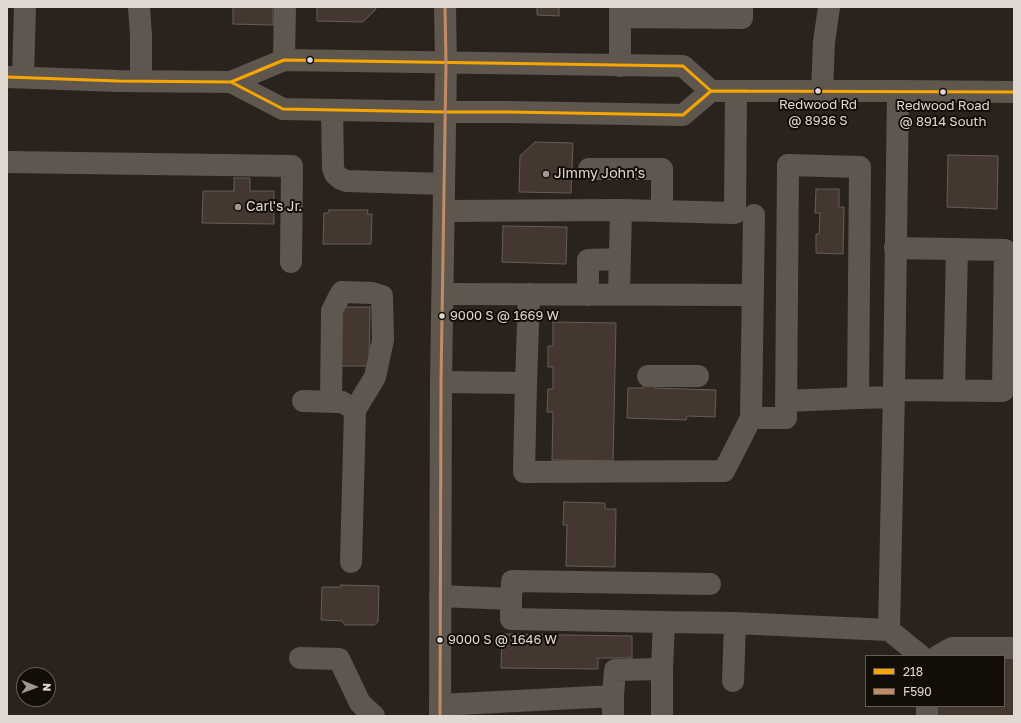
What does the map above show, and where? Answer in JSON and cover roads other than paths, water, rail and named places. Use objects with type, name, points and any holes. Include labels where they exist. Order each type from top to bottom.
[{"type":"main road","points":[[440,710],[441,382],[446,63],[445,7]]},
{"type":"main road","points":[[15,77],[231,82],[284,60],[683,66],[711,91]]},
{"type":"main road","points":[[231,82],[283,109],[445,112],[683,115],[711,91],[1014,92]]},
{"type":"lane","points":[[15,77],[25,7]]},
{"type":"lane","points":[[139,7],[141,36],[140,81]]},
{"type":"lane","points":[[284,60],[286,7]]},
{"type":"lane","points":[[620,66],[620,12],[670,12],[742,18],[742,7]]},
{"type":"lane","points":[[822,91],[824,42],[829,7]]},
{"type":"lane","points":[[529,294],[524,472],[724,471],[751,418],[753,295],[745,214],[736,91]]},
{"type":"lane","points":[[889,630],[898,91]]},
{"type":"lane","points":[[332,110],[333,168],[335,174],[341,179],[347,181],[444,184]]},
{"type":"lane","points":[[7,162],[292,166],[292,262]]},
{"type":"lane","points":[[751,418],[786,418],[788,165],[860,166],[858,398]]},
{"type":"lane","points":[[589,169],[662,169],[662,210]]},
{"type":"lane","points":[[619,295],[621,210]]},
{"type":"lane","points":[[444,212],[662,210],[788,216]]},
{"type":"lane","points":[[786,401],[858,398],[894,393],[954,390],[1003,391],[1004,250],[895,248]]},
{"type":"lane","points":[[954,390],[957,249]]},
{"type":"lane","points":[[588,295],[588,260],[620,259]]},
{"type":"lane","points":[[331,402],[332,310],[342,292],[372,293],[382,296],[382,340],[375,376],[355,410],[351,562]]},
{"type":"lane","points":[[443,294],[753,295]]},
{"type":"lane","points":[[648,376],[698,376]]},
{"type":"lane","points":[[441,382],[526,383]]},
{"type":"lane","points":[[303,401],[342,402],[355,410]]},
{"type":"lane","points":[[710,584],[512,581],[511,619],[735,624],[889,630],[920,655]]},
{"type":"lane","points":[[440,596],[511,599]]},
{"type":"lane","points":[[662,716],[664,622]]},
{"type":"lane","points":[[733,681],[735,624]]},
{"type":"lane","points":[[940,655],[952,648],[1014,648]]},
{"type":"lane","points":[[300,658],[339,659],[360,703],[374,716]]},
{"type":"lane","points":[[440,710],[613,706],[615,670],[662,669]]},
{"type":"place","name":"Redwood Rd @ 8936 S","points":[[818,91]]},
{"type":"place","name":"Redwood Road @ 8914 South","points":[[943,92]]},
{"type":"place","name":"Jimmy John's","points":[[546,174]]},
{"type":"place","name":"Carl's Jr.","points":[[238,207]]},
{"type":"place","name":"9000 S @ 1669 W","points":[[442,316]]},
{"type":"place","name":"9000 S @ 1646 W","points":[[440,640]]}]
